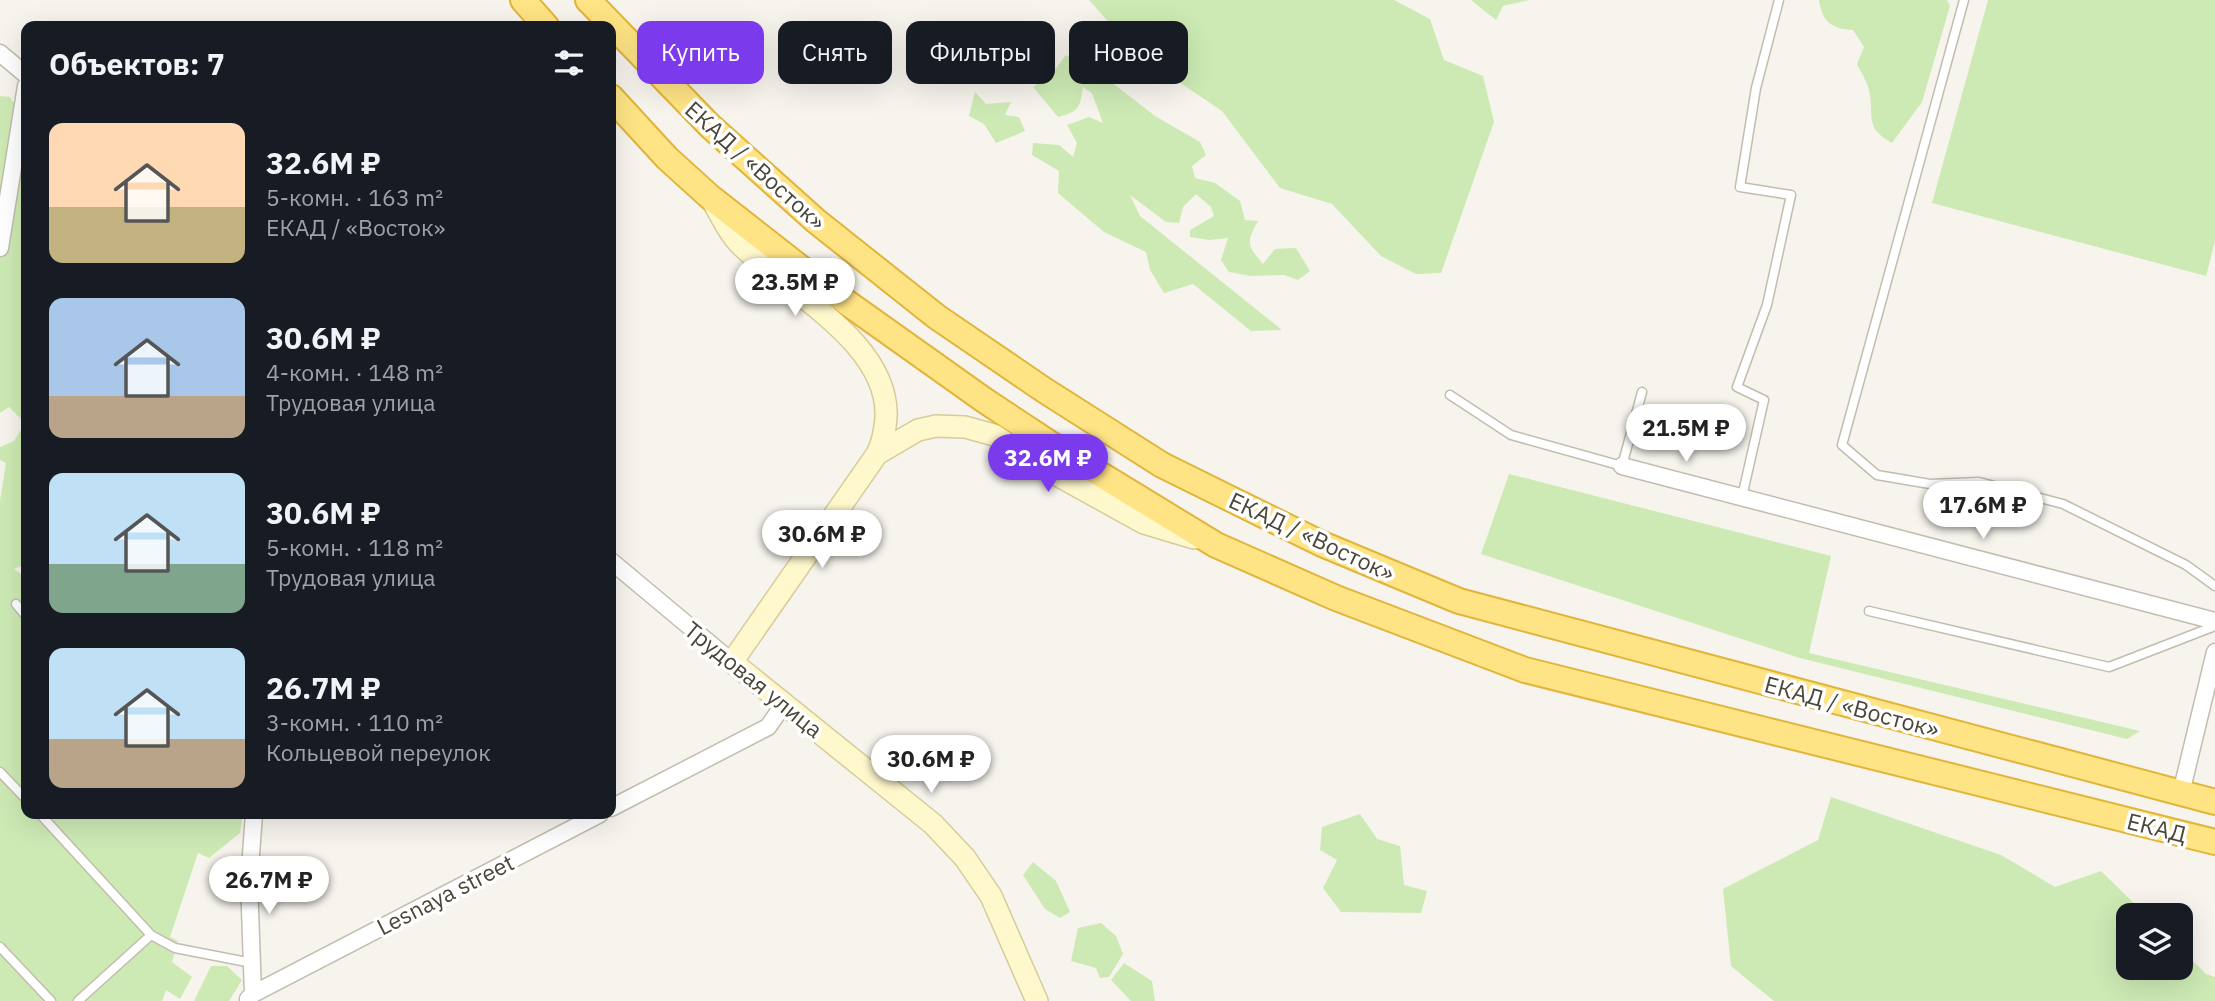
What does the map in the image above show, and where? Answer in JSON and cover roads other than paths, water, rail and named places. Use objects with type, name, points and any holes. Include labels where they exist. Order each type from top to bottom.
[{"type":"highway","points":[[523,0],[542,21]]},
{"type":"highway","name":"ЕКАД / «Восток»","points":[[588,0],[608,21]]},
{"type":"highway","name":"ЕКАД / «Восток»","points":[[616,29],[710,126],[834,236],[937,317],[1044,390],[1162,465],[1322,544],[1459,601],[2181,793]]},
{"type":"highway","name":"ЕКАД / «Восток»","points":[[616,102],[667,158],[710,197],[825,287],[1049,443],[1216,545],[1336,598],[1525,670],[2099,812]]},
{"type":"highway","name":"ЕКАД","points":[[2181,793],[2215,802]]},
{"type":"highway","name":"ЕКАД","points":[[2099,812],[2215,842]]},
{"type":"main road","points":[[710,197],[737,242],[838,327],[867,359],[886,400],[883,444],[732,662]]},
{"type":"main road","points":[[877,454],[918,430],[936,426],[965,427],[984,432],[994,435],[1048,470],[1144,523],[1216,545]]},
{"type":"main road","name":"Трудовая улица","points":[[732,662],[933,824],[965,858],[991,896],[1037,1001]]},
{"type":"street","points":[[0,53],[21,71]]},
{"type":"street","points":[[0,246],[21,117]]},
{"type":"street","points":[[1622,466],[2215,623]]},
{"type":"street","name":"Трудовая улица","points":[[616,565],[732,662]]},
{"type":"street","points":[[2181,793],[2215,653]]},
{"type":"street","points":[[616,805],[768,727],[784,704]]},
{"type":"street","points":[[250,997],[252,963],[249,881],[254,819]]},
{"type":"street","name":"Lesnaya street","points":[[250,997],[590,819]]},
{"type":"lane","points":[[1742,497],[1764,400],[1737,387],[1767,304],[1791,195],[1740,187],[1756,88],[1779,0]]},
{"type":"lane","points":[[1964,0],[1842,445],[1877,475],[1930,484],[1979,482],[2063,504],[2186,565],[2215,586]]},
{"type":"lane","points":[[1450,395],[1511,435],[1622,466],[1642,392]]},
{"type":"lane","points":[[16,604],[21,610]]},
{"type":"lane","points":[[1869,611],[2109,667],[2215,623]]},
{"type":"lane","points":[[0,772],[21,794]]},
{"type":"lane","points":[[45,819],[150,935],[175,948],[252,963]]},
{"type":"lane","points":[[78,1001],[150,935]]},
{"type":"lane","points":[[0,947],[51,1001]]}]
